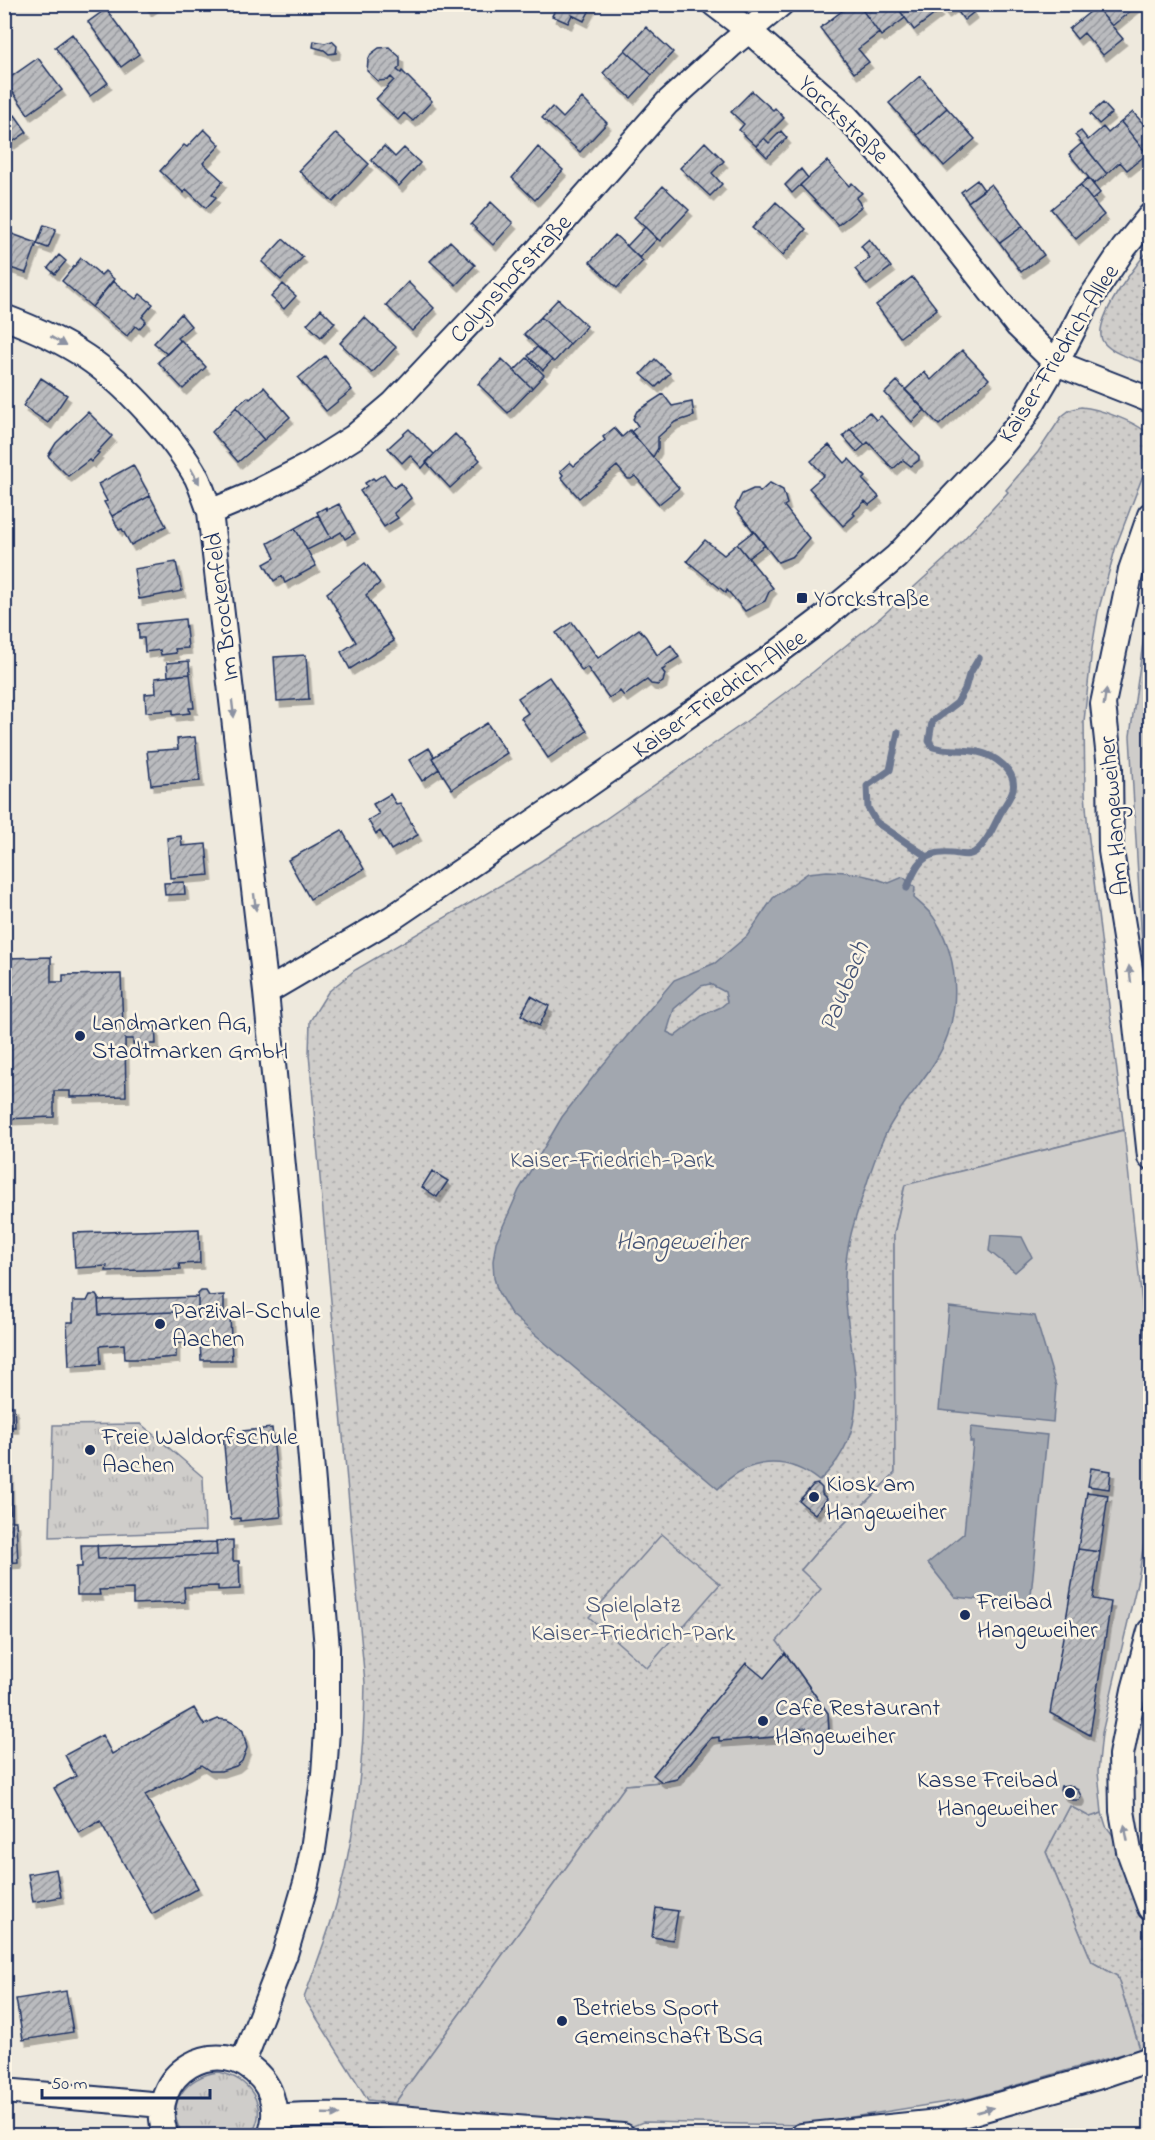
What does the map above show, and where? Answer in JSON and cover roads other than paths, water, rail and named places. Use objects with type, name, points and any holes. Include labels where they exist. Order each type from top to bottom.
[{"type":"street","name":"Yorckstraße","points":[[714,4],[748,30],[843,113],[898,173],[1018,326],[1056,363],[1150,400]]},
{"type":"street","name":"Colynshofstraße","points":[[210,512],[253,494],[308,466],[354,437],[393,404],[540,249],[667,103],[748,30],[781,4]]},
{"type":"street","name":"Kaiser-Friedrich-Allee","points":[[266,992],[392,918],[579,792],[769,659],[822,619],[896,557],[1000,447],[1023,419],[1086,305],[1124,248],[1150,216]]},
{"type":"street","name":"Im Brockenfeld","points":[[4,317],[50,336],[86,357],[113,378],[158,424],[190,468],[201,487],[210,512],[266,992],[307,1413],[326,1637],[327,1731],[320,1805],[306,1883],[285,1954],[243,2062]]},
{"type":"street","name":"Am Hangeweiher","points":[[1150,515],[1131,570],[1103,704],[1110,768],[1111,851],[1130,969],[1150,1157]]},
{"type":"street","points":[[1150,1631],[1134,1690],[1121,1755],[1122,1811],[1127,1841],[1150,1908]]},
{"type":"street","points":[[166,2136],[162,2125],[162,2105],[165,2092],[176,2076],[185,2067],[203,2059],[223,2057],[243,2062],[255,2071],[267,2086],[272,2097],[272,2126],[316,2113],[387,2115],[623,2136]]},
{"type":"street","points":[[802,2136],[938,2122],[1097,2077],[1150,2059]]},
{"type":"street","points":[[4,2091],[162,2105]]},
{"type":"water","name":"Hangeweiher","points":[[827,871],[851,873],[889,883],[903,877],[915,887],[914,898],[934,918],[950,955],[954,973],[954,1009],[944,1044],[936,1060],[898,1112],[884,1138],[852,1230],[845,1275],[846,1303],[856,1383],[855,1409],[850,1434],[839,1458],[819,1481],[793,1466],[767,1463],[741,1471],[718,1489],[511,1314],[498,1292],[493,1261],[496,1242],[519,1190],[562,1117],[597,1072],[674,980],[715,963],[747,936],[773,898],[808,873]],"holes":[[[710,984],[725,992],[727,1002],[721,1007],[703,1015],[675,1036],[667,1032],[674,1009],[701,986]]]},
{"type":"water","points":[[991,1235],[1022,1237],[1032,1257],[1015,1272],[989,1251]]},
{"type":"water","points":[[949,1307],[1035,1316],[1056,1386],[1053,1422],[939,1410]]},
{"type":"water","points":[[971,1427],[1047,1435],[1030,1605],[955,1597],[928,1563],[964,1533],[973,1442],[970,1442]]},
{"type":"waterway","name":"Paubach","points":[[907,888],[914,872],[922,860],[928,856],[942,853],[964,855],[975,852],[990,833],[1013,789],[1008,770],[997,760],[972,751],[933,747],[929,741],[932,722],[957,703],[979,658]]},
{"type":"waterway","points":[[898,732],[890,770],[867,786],[868,808],[876,822],[926,856]]},
{"type":"place","name":"Yorckstraße","points":[[802,598]]},
{"type":"place","name":"Landmarken AG, Stadtmarken GmbH","points":[[80,1036]]},
{"type":"place","name":"Parzival-Schule Aachen","points":[[160,1324]]},
{"type":"place","name":"Freie Waldorfschule Aachen","points":[[90,1450]]},
{"type":"place","name":"Kiosk am Hangeweiher","points":[[814,1497]]},
{"type":"place","name":"Freibad Hangeweiher","points":[[965,1615]]},
{"type":"place","name":"Cafe Restaurant Hangeweiher","points":[[763,1721]]},
{"type":"place","name":"Kasse Freibad Hangeweiher","points":[[1070,1793]]},
{"type":"place","name":"Betriebs Sport Gemeinschaft BSG","points":[[562,2021]]},
{"type":"park label","name":"Kaiser-Friedrich-Park","points":[[612,1159]]},
{"type":"park label","name":"Spielplatz Kaiser-Friedrich-Park","points":[[633,1618]]}]
